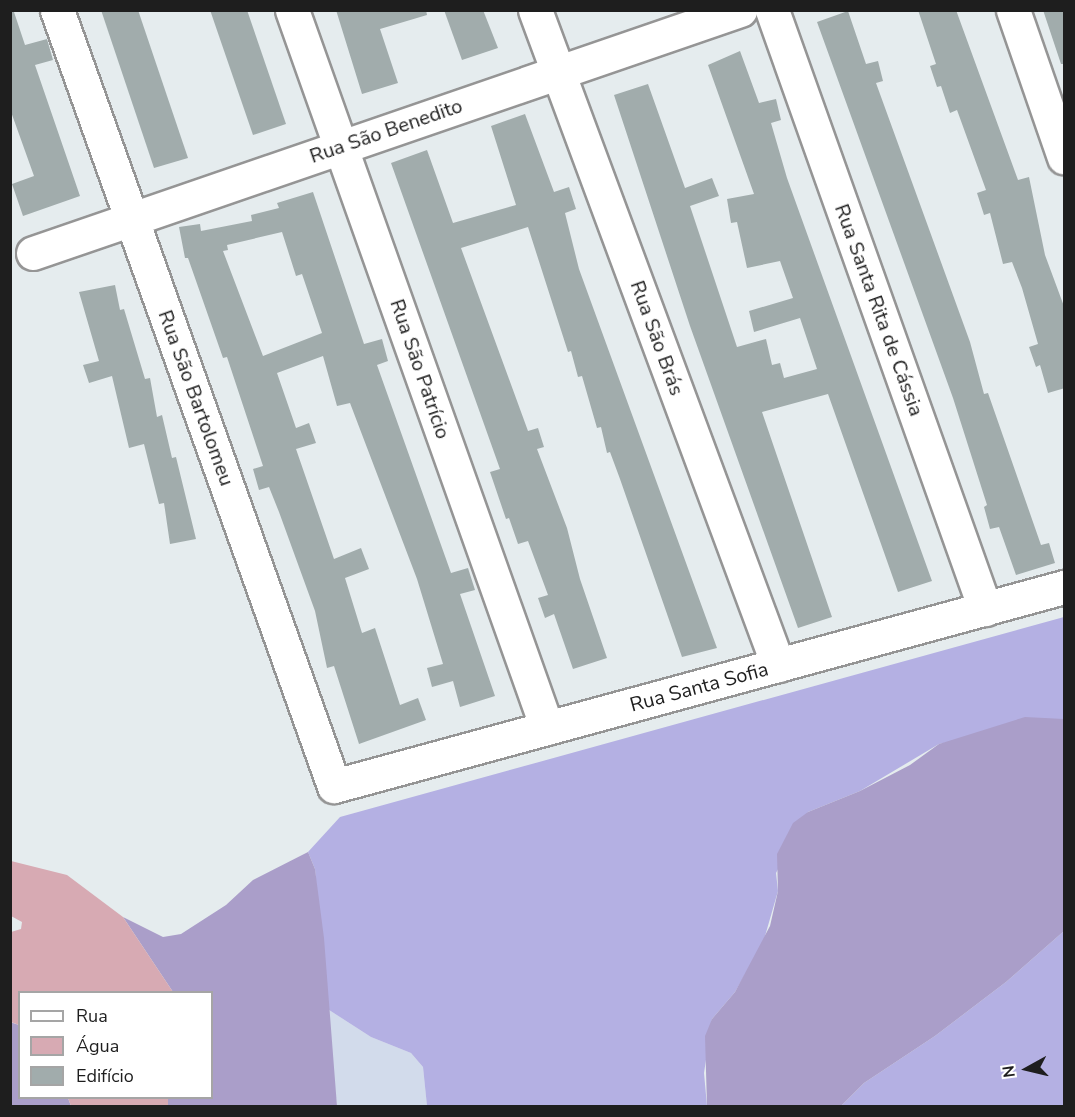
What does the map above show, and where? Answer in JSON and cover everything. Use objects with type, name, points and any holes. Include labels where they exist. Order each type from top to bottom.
[{"type":"street","name":"Rua São Bartolomeu","points":[[57,10],[334,786]]},
{"type":"street","name":"Rua São Patrício","points":[[292,10],[547,728]]},
{"type":"street","name":"Rua São Brás","points":[[535,10],[778,665]]},
{"type":"street","name":"Rua São Benedito","points":[[33,253],[558,70],[740,10]]},
{"type":"street","name":"Rua Santa Rita de Cássia","points":[[772,10],[985,609]]},
{"type":"street","points":[[1013,10],[1065,157]]},
{"type":"street","name":"Rua Santa Sofia","points":[[334,786],[1065,587]]},
{"type":"shaded area","points":[[1064,617],[1064,719],[939,744],[860,791],[808,812],[776,873],[778,891],[763,943],[735,992],[712,1019],[704,1073],[707,1106],[427,1106],[423,1067],[411,1053],[371,1037],[326,1008],[315,869],[308,852],[340,817]]},
{"type":"shaded area","points":[[1025,717],[1064,719],[1064,931],[1006,982],[935,1036],[864,1083],[841,1106],[707,1106],[705,1036],[712,1019],[735,992],[770,926],[778,891],[777,854],[793,823],[808,812],[860,791],[910,765],[939,744]]},
{"type":"shaded area","points":[[308,852],[315,869],[324,938],[337,1106],[168,1106],[168,1099],[213,1099],[213,991],[172,991],[123,917],[163,937],[181,934],[226,905],[253,880]]},
{"type":"shaded area","points":[[1064,931],[1064,1106],[841,1106],[864,1083],[935,1036],[1006,982]]},
{"type":"shaded area","points":[[326,1008],[371,1037],[411,1053],[423,1067],[427,1106],[337,1106]]},
{"type":"shaded area","points":[[10,1022],[18,1025],[18,1099],[68,1099],[71,1106],[11,1106]]},
{"type":"water","points":[[11,861],[67,875],[123,917],[172,991],[18,991],[18,1025],[11,1022],[11,932],[21,929],[22,922],[11,916]]},
{"type":"water","points":[[68,1099],[168,1099],[168,1106],[71,1106]]},
{"type":"building","points":[[101,10],[138,10],[188,158],[154,168]]},
{"type":"building","points":[[210,10],[247,10],[286,124],[253,135]]},
{"type":"building","points":[[336,10],[426,10],[427,15],[380,29],[398,83],[362,94]]},
{"type":"building","points":[[444,10],[483,10],[498,48],[462,60]]},
{"type":"building","points":[[918,10],[956,10],[1018,180],[1029,177],[1045,255],[1065,309],[1065,388],[1048,393],[1040,365],[1036,367],[1029,347],[1038,344],[1022,288],[1012,262],[1003,264],[990,213],[984,215],[977,193],[986,190],[957,110],[950,113],[941,86],[937,87],[930,66],[936,64]]},
{"type":"building","points":[[1043,10],[1065,10],[1065,64],[1061,64]]},
{"type":"building","points":[[848,11],[866,64],[878,61],[883,81],[876,83],[970,342],[984,394],[988,393],[1041,545],[1049,543],[1055,563],[1016,575],[999,527],[990,529],[984,507],[987,505],[953,398],[817,22]]},
{"type":"building","points":[[10,12],[14,12],[25,45],[47,39],[53,60],[35,65],[80,196],[23,216],[12,184],[34,176],[10,109]]},
{"type":"building","points":[[740,51],[759,103],[776,99],[781,120],[771,123],[787,178],[932,581],[898,592],[828,394],[762,412],[832,617],[798,628],[690,326],[614,95],[648,84],[685,188],[712,178],[719,196],[690,206],[737,347],[766,339],[772,365],[780,363],[784,378],[817,369],[800,318],[754,332],[749,311],[793,298],[780,261],[747,268],[737,222],[731,223],[727,199],[754,194],[708,65]]},
{"type":"building","points":[[525,114],[554,192],[569,187],[576,209],[565,213],[579,269],[717,648],[682,657],[620,479],[610,452],[607,453],[601,427],[597,428],[582,376],[578,377],[571,351],[568,352],[528,227],[461,248],[528,431],[538,428],[544,447],[537,449],[567,528],[580,579],[607,658],[573,669],[554,614],[545,618],[538,598],[548,595],[528,541],[518,544],[509,518],[506,519],[490,472],[500,469],[391,163],[427,150],[453,223],[516,205],[491,126]]},
{"type":"building","points":[[313,192],[364,344],[382,339],[388,361],[377,365],[451,573],[468,568],[475,590],[460,594],[495,696],[460,707],[453,681],[432,687],[427,668],[443,664],[417,579],[350,403],[337,406],[323,356],[277,373],[296,428],[309,423],[316,443],[296,449],[334,559],[361,548],[369,569],[345,578],[362,633],[375,628],[400,705],[418,698],[426,720],[359,744],[334,666],[327,668],[315,611],[279,512],[269,487],[259,490],[253,469],[263,466],[227,357],[223,358],[188,258],[185,258],[179,227],[200,224],[201,231],[252,221],[251,215],[279,208],[277,203]],"holes":[[[282,232],[296,276],[302,274],[322,333],[263,356],[223,251],[228,250],[227,245]]]},
{"type":"building","points":[[115,285],[120,310],[124,309],[145,379],[150,378],[157,417],[162,415],[172,458],[176,457],[196,539],[170,544],[164,503],[159,504],[144,444],[129,448],[112,376],[89,383],[83,365],[99,361],[79,292]]}]
